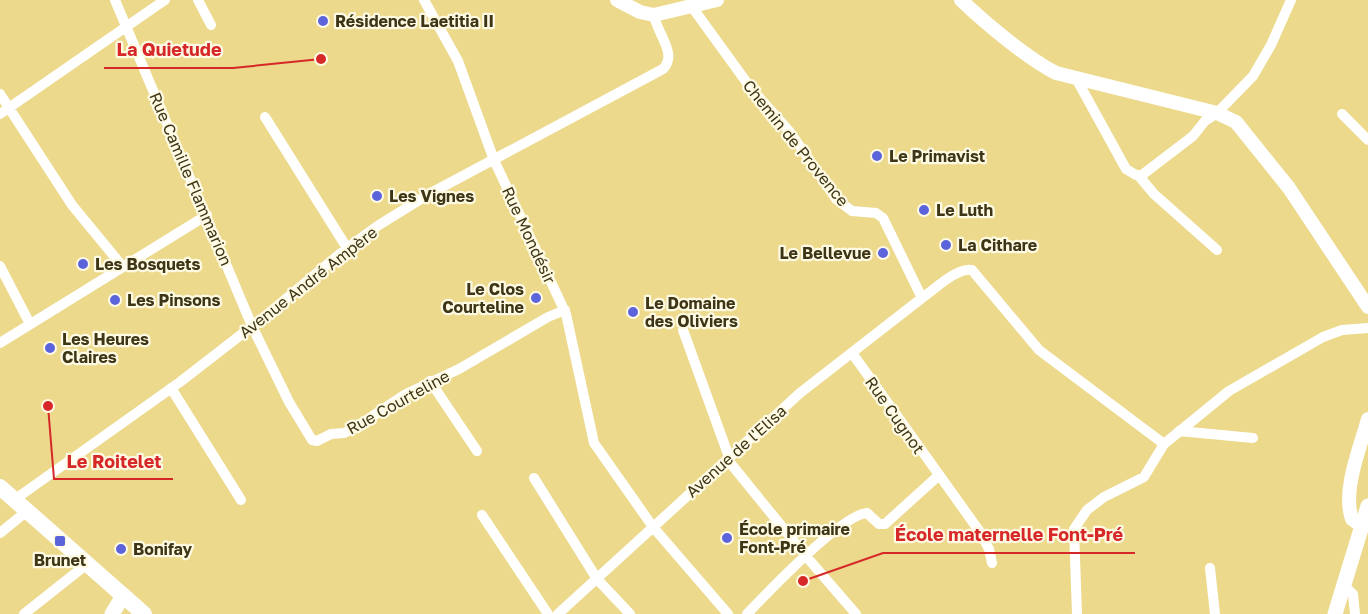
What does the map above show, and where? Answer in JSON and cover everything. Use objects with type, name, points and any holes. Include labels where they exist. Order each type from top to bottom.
[{"type":"main road","points":[[0,487],[144,614]]},
{"type":"main road","points":[[1335,614],[1368,506]]},
{"type":"main road","points":[[112,614],[123,596]]},
{"type":"street","name":"Rue Camille Flammarion","points":[[115,0],[252,326]]},
{"type":"street","points":[[4,111],[165,0]]},
{"type":"street","points":[[198,0],[211,25]]},
{"type":"street","name":"Rue Mondésir","points":[[424,0],[462,71],[494,160],[564,310],[594,443],[653,527],[728,614]]},
{"type":"street","points":[[617,0],[640,12],[654,15],[717,0]]},
{"type":"street","points":[[961,0],[978,16],[1042,65],[1056,73],[1217,113],[1236,122],[1289,188],[1368,308]]},
{"type":"street","points":[[1139,176],[1150,171],[1193,136],[1205,121],[1217,113],[1246,83],[1261,64],[1291,0]]},
{"type":"street","name":"Chemin de Provence","points":[[692,7],[750,87],[783,123],[846,209],[857,213],[876,213],[883,218],[922,298]]},
{"type":"street","name":"Avenue André Ampère","points":[[14,500],[171,388],[252,326],[347,248],[429,194],[666,67],[669,52],[658,31],[654,15]]},
{"type":"street","points":[[1077,80],[1126,169],[1139,176],[1154,194],[1217,250]]},
{"type":"street","points":[[0,94],[4,111],[72,205],[123,267]]},
{"type":"street","points":[[1342,114],[1368,140]]},
{"type":"street","points":[[265,117],[347,248]]},
{"type":"street","points":[[0,343],[207,215]]},
{"type":"street","points":[[0,266],[30,324]]},
{"type":"street","points":[[922,298],[957,272],[972,270],[1040,350],[1164,444]]},
{"type":"street","name":"Avenue de l'Elisa","points":[[558,614],[800,393],[922,298]]},
{"type":"street","name":"Rue Courteline","points":[[252,326],[308,436],[313,441],[317,441],[331,434],[347,432],[430,381],[459,369],[564,310]]},
{"type":"street","points":[[1077,614],[1073,534],[1075,525],[1087,510],[1098,500],[1144,477],[1164,444],[1229,392],[1323,337],[1342,330],[1368,328]]},
{"type":"street","points":[[683,330],[728,458],[805,555],[856,614]]},
{"type":"street","name":"Rue Cugnot","points":[[852,353],[982,536],[992,563]]},
{"type":"street","points":[[430,381],[477,451]]},
{"type":"street","points":[[171,388],[241,500]]},
{"type":"street","points":[[1362,526],[1352,519],[1348,501],[1368,419]]},
{"type":"street","points":[[1179,431],[1253,438]]},
{"type":"street","points":[[747,614],[805,555],[862,514],[869,514],[879,524],[885,524],[938,476]]},
{"type":"street","points":[[534,478],[597,579],[630,614]]},
{"type":"street","points":[[0,533],[27,511]]},
{"type":"street","points":[[482,515],[548,614]]},
{"type":"street","points":[[24,614],[87,564]]},
{"type":"street","points":[[1210,568],[1215,614]]},
{"type":"street","points":[[1344,586],[1353,594],[1356,614]]},
{"type":"place","name":"Résidence Laetitia II","points":[[323,21]]},
{"type":"place","name":"La Quietude","points":[[321,59]]},
{"type":"place","name":"Le Primavist","points":[[877,156]]},
{"type":"place","name":"Les Vignes","points":[[377,196]]},
{"type":"place","name":"Le Luth","points":[[924,210]]},
{"type":"place","name":"La Cithare","points":[[946,245]]},
{"type":"place","name":"Le Bellevue","points":[[883,253]]},
{"type":"place","name":"Les Bosquets","points":[[83,264]]},
{"type":"place","name":"Le Clos Courteline","points":[[536,298]]},
{"type":"place","name":"Les Pinsons","points":[[115,300]]},
{"type":"place","name":"Le Domaine des Oliviers","points":[[633,312]]},
{"type":"place","name":"Les Heures Claires","points":[[50,348]]},
{"type":"place","name":"Le Roitelet","points":[[48,406]]},
{"type":"place","name":"École primaire Font-Pré","points":[[727,538]]},
{"type":"place","name":"Brunet","points":[[60,541]]},
{"type":"place","name":"Bonifay","points":[[121,549]]},
{"type":"place","name":"École maternelle Font-Pré","points":[[803,581]]}]
